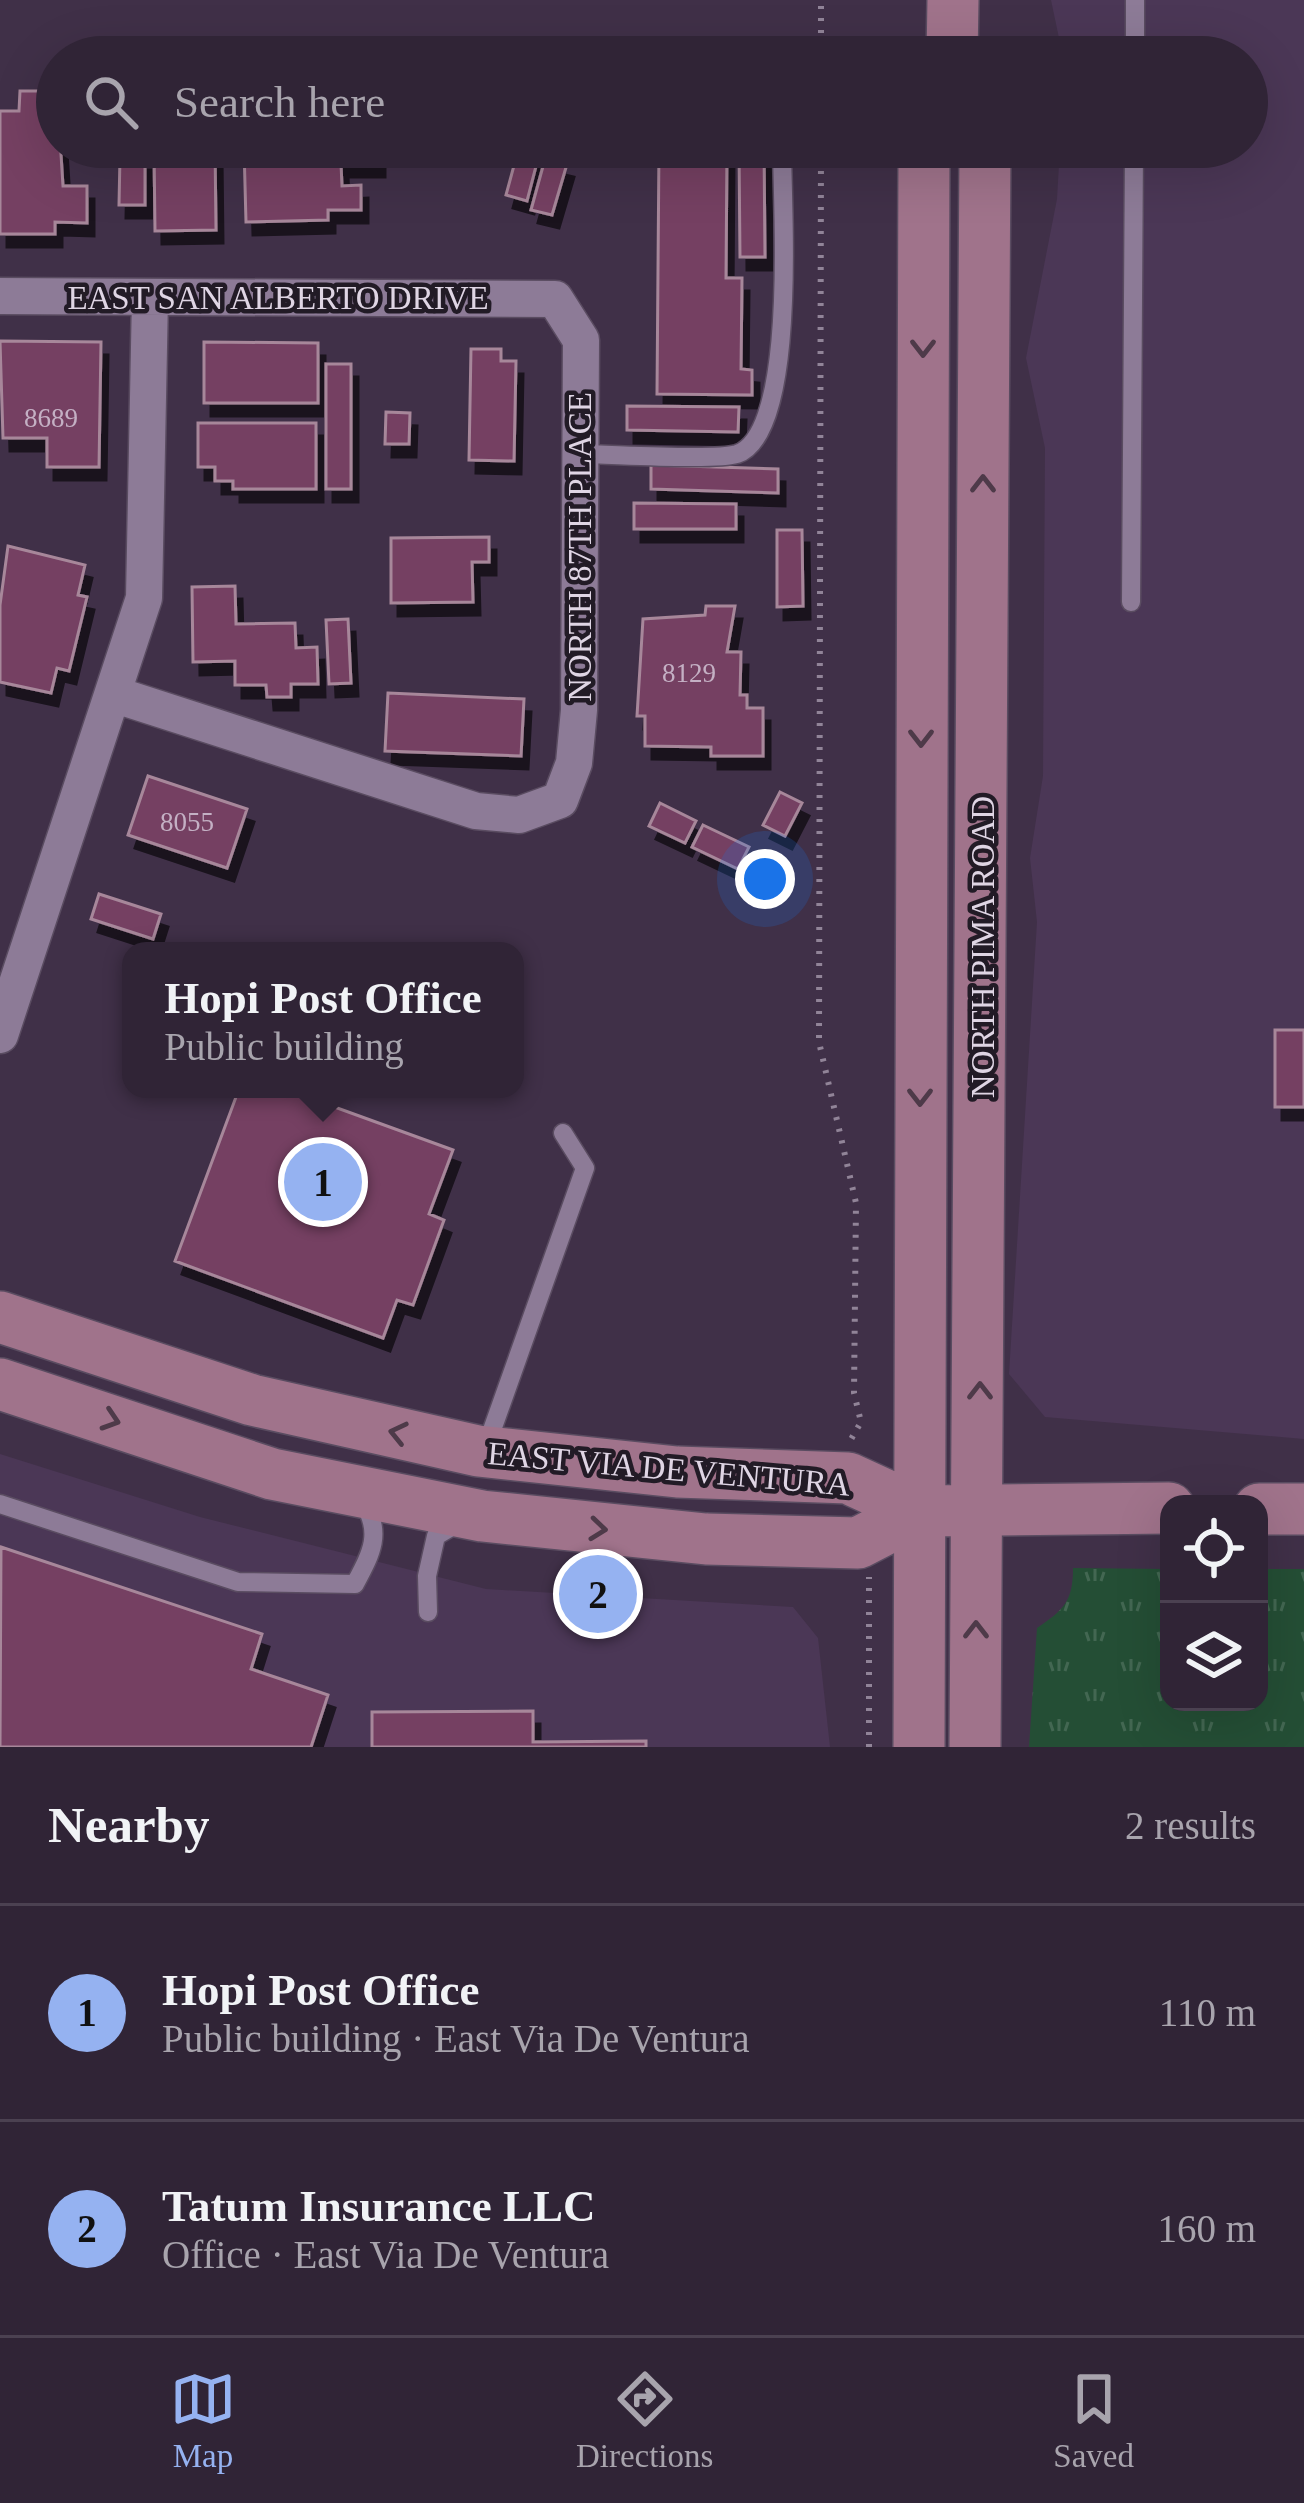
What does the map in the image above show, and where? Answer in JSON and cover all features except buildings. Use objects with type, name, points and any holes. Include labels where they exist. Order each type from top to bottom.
[{"type":"main road","points":[[925,0],[925,36]]},
{"type":"main road","points":[[952,0],[952,36]]},
{"type":"main road","points":[[985,0],[985,36]]},
{"type":"main road","name":"NORTH PIMA ROAD","points":[[919,1747],[924,168]]},
{"type":"main road","points":[[924,261],[945,168]]},
{"type":"main road","name":"NORTH PIMA ROAD","points":[[975,1747],[985,168]]},
{"type":"main road","name":"EAST VIA DE VENTURA","points":[[0,1317],[252,1400],[485,1451],[676,1472],[848,1478],[920,1511]]},
{"type":"main road","name":"EAST VIA DE VENTURA","points":[[0,1384],[272,1474],[482,1516],[706,1539],[858,1543],[920,1511],[1160,1508]]},
{"type":"main road","points":[[1268,1509],[1304,1509]]},
{"type":"street","name":"EAST SAN ALBERTO DRIVE","points":[[0,296],[555,299]]},
{"type":"street","points":[[0,1035],[116,695],[144,598],[150,297]]},
{"type":"street","name":"NORTH 87TH PLACE","points":[[116,695],[476,811],[519,815],[560,800],[574,763],[579,710],[581,340],[555,299]]},
{"type":"lane","points":[[1135,36],[1136,0]]},
{"type":"lane","points":[[580,454],[736,454],[759,438],[774,405],[782,281],[782,168]]},
{"type":"lane","points":[[1131,602],[1135,168]]},
{"type":"lane","points":[[485,1451],[585,1168],[563,1133]]},
{"type":"lane","points":[[0,1504],[238,1582],[355,1584],[375,1537],[374,1519],[355,1490]]},
{"type":"lane","points":[[428,1612],[427,1576],[436,1536],[447,1526],[482,1516]]},
{"type":"path","points":[[821,0],[821,36]]},
{"type":"path","points":[[821,168],[818,996],[819,1042],[856,1203],[854,1393],[861,1423],[845,1450]]},
{"type":"path","points":[[861,1565],[870,1577],[869,1747]]},
{"type":"shaded area","points":[[1051,0],[1304,0],[1304,1439],[1045,1417],[1009,1374],[1037,922],[1030,858],[1043,776],[1045,448],[1026,358],[1059,168],[1268,168],[1268,36],[1059,36]]},
{"type":"shaded area","points":[[0,1454],[200,1517],[486,1589],[793,1607],[818,1638],[830,1747],[0,1747]]},
{"type":"green space","points":[[1073,1568],[1160,1569],[1160,1711],[1268,1711],[1268,1569],[1304,1569],[1304,1747],[1029,1747],[1037,1628],[1065,1604]]},
{"type":"place","name":"Hopi Post Office","points":[[323,1182]]},
{"type":"place","name":"Tatum Insurance LLC","points":[[598,1594]]}]
